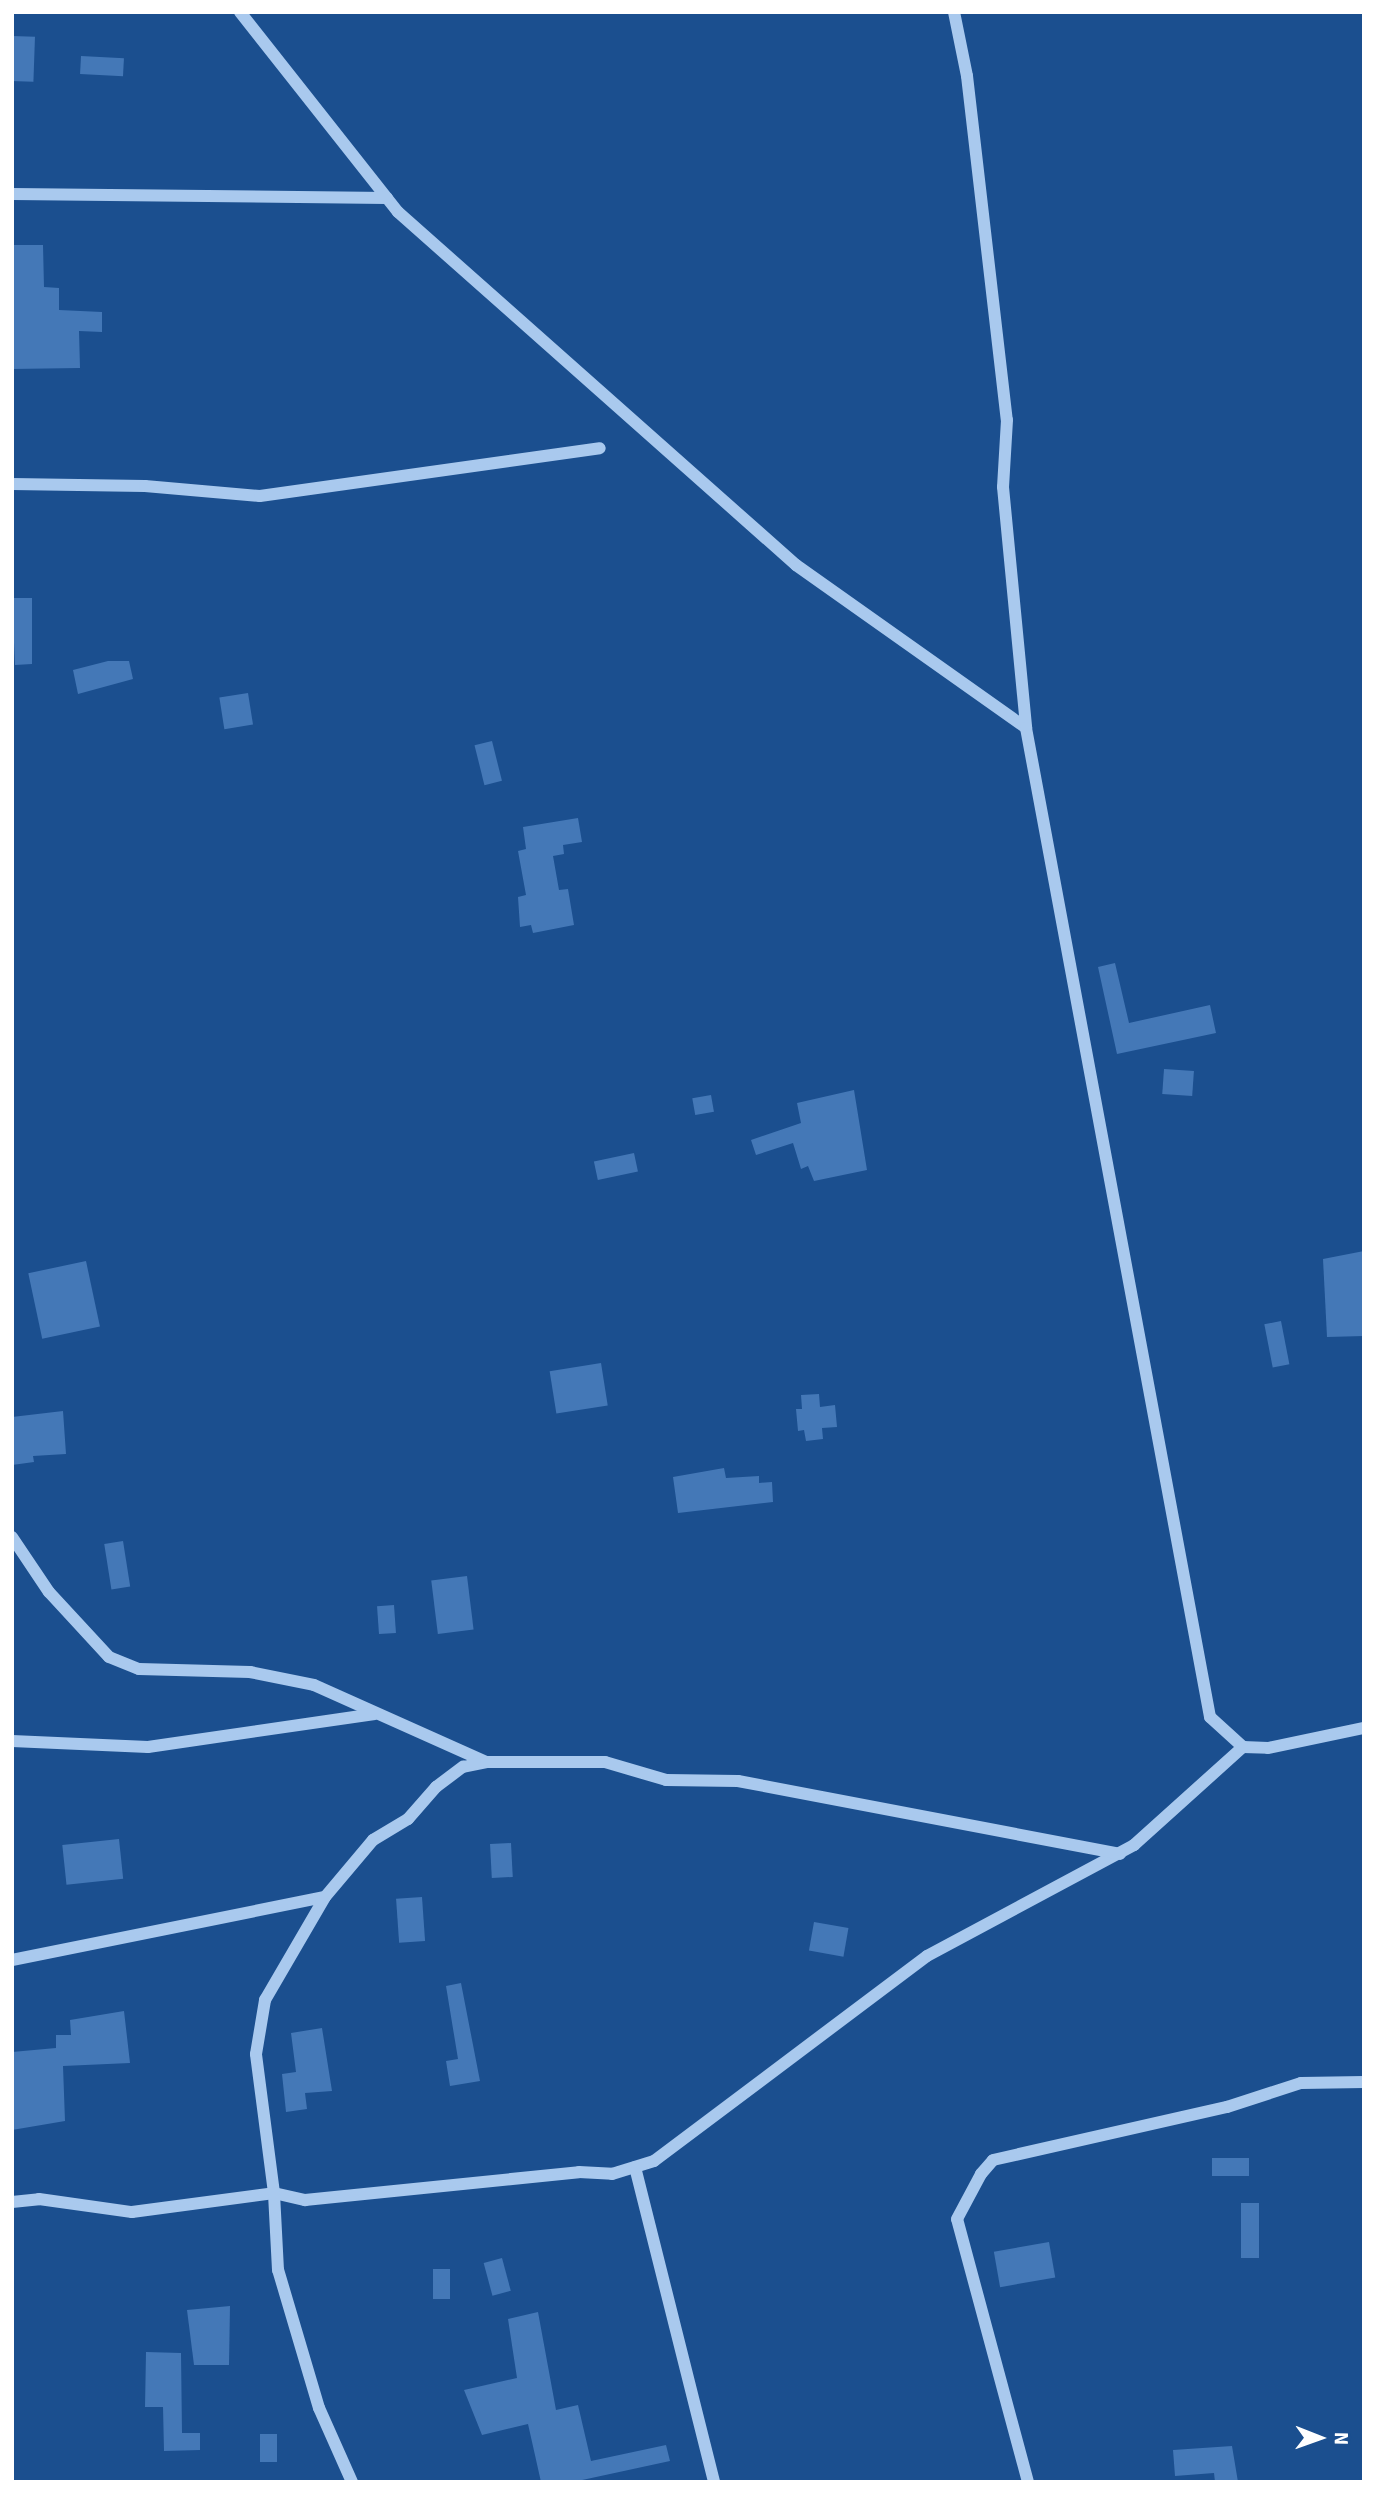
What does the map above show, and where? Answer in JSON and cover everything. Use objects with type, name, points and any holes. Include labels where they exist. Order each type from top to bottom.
[{"type":"street","points":[[240,12],[387,198],[796,565],[1026,728]]},
{"type":"street","points":[[954,12],[967,76],[1007,420],[1003,487],[1026,728],[1210,1717],[1243,1747]]},
{"type":"street","points":[[12,194],[387,198]]},
{"type":"street","points":[[12,484],[145,486],[260,496],[600,448]]},
{"type":"street","points":[[12,1537],[49,1592],[109,1657],[139,1669],[250,1672],[302,1682],[486,1762]]},
{"type":"street","points":[[12,1741],[148,1747],[375,1714]]},
{"type":"street","points":[[12,2202],[39,2199],[132,2212],[274,2193],[305,2200],[579,2172],[612,2174],[635,2167],[688,2140],[927,1956],[1120,1854],[1243,1747],[1278,1746],[1364,1728]]},
{"type":"street","points":[[352,2482],[319,2408],[278,2270],[274,2193],[256,2054],[265,2000],[325,1897],[373,1840],[408,1819],[436,1787],[463,1767],[486,1762],[605,1762],[666,1780],[738,1781],[1120,1854]]},
{"type":"street","points":[[12,1960],[325,1897]]},
{"type":"street","points":[[1028,2482],[957,2218],[981,2174],[993,2160],[1227,2108],[1301,2082],[1364,2081]]},
{"type":"street","points":[[635,2167],[714,2482]]},
{"type":"building","points":[[12,36],[35,37],[33,82],[12,81]]},
{"type":"building","points":[[81,56],[124,58],[123,76],[80,74]]},
{"type":"building","points":[[12,245],[43,245],[44,287],[59,288],[59,310],[102,312],[102,332],[79,331],[80,368],[12,369]]},
{"type":"building","points":[[12,598],[32,598],[32,664],[15,665]]},
{"type":"building","points":[[108,661],[129,661],[133,679],[78,694],[73,670]]},
{"type":"building","points":[[248,693],[253,725],[224,729],[219,698]]},
{"type":"building","points":[[492,741],[502,781],[484,785],[475,745]]},
{"type":"building","points":[[578,818],[582,842],[563,845],[564,854],[553,856],[559,890],[568,889],[574,925],[533,933],[531,925],[520,927],[518,897],[526,895],[518,851],[526,849],[523,827]]},
{"type":"building","points":[[1115,963],[1129,1023],[1210,1005],[1216,1033],[1117,1054],[1098,967]]},
{"type":"building","points":[[1164,1069],[1194,1071],[1192,1096],[1162,1094]]},
{"type":"building","points":[[854,1090],[867,1170],[814,1181],[808,1166],[801,1169],[793,1143],[756,1155],[751,1140],[801,1123],[797,1103]]},
{"type":"building","points":[[711,1095],[714,1112],[695,1115],[692,1098]]},
{"type":"building","points":[[634,1153],[638,1172],[598,1180],[594,1162]]},
{"type":"building","points":[[1364,1251],[1364,1336],[1327,1337],[1323,1259]]},
{"type":"building","points":[[86,1261],[100,1327],[42,1339],[28,1273]]},
{"type":"building","points":[[1281,1321],[1289,1364],[1273,1367],[1264,1324]]},
{"type":"building","points":[[601,1363],[608,1405],[556,1414],[550,1371]]},
{"type":"building","points":[[819,1394],[820,1407],[835,1405],[837,1427],[822,1428],[823,1439],[806,1441],[804,1430],[798,1431],[796,1409],[802,1409],[801,1395]]},
{"type":"building","points":[[63,1411],[66,1454],[33,1456],[34,1462],[12,1465],[12,1417]]},
{"type":"building","points":[[724,1468],[726,1478],[759,1476],[759,1483],[772,1482],[773,1502],[678,1513],[673,1477]]},
{"type":"building","points":[[123,1541],[130,1586],[111,1589],[104,1544]]},
{"type":"building","points":[[467,1576],[474,1630],[438,1634],[431,1580]]},
{"type":"building","points":[[394,1605],[396,1633],[379,1634],[377,1606]]},
{"type":"building","points":[[119,1839],[123,1879],[66,1885],[62,1845]]},
{"type":"building","points":[[511,1843],[513,1877],[492,1878],[490,1844]]},
{"type":"building","points":[[422,1897],[425,1941],[399,1943],[396,1899]]},
{"type":"building","points":[[814,1922],[848,1928],[843,1957],[809,1951]]},
{"type":"building","points":[[461,1983],[480,2081],[450,2086],[446,2061],[458,2059],[446,1986]]},
{"type":"building","points":[[124,2011],[130,2063],[63,2066],[65,2121],[12,2130],[12,2052],[56,2048],[56,2035],[71,2035],[70,2020]]},
{"type":"building","points":[[322,2028],[332,2091],[305,2093],[307,2109],[286,2112],[282,2074],[296,2072],[291,2033]]},
{"type":"building","points":[[1212,2158],[1249,2158],[1249,2176],[1212,2176]]},
{"type":"building","points":[[1241,2203],[1259,2203],[1259,2258],[1241,2258]]},
{"type":"building","points":[[1049,2242],[1055,2277],[1000,2287],[994,2252]]},
{"type":"building","points":[[502,2258],[511,2291],[492,2296],[484,2263]]},
{"type":"building","points":[[433,2269],[450,2269],[450,2299],[433,2299]]},
{"type":"building","points":[[230,2306],[229,2365],[194,2365],[187,2310]]},
{"type":"building","points":[[538,2312],[556,2410],[578,2405],[591,2461],[666,2445],[670,2461],[573,2482],[541,2482],[528,2424],[482,2435],[464,2390],[517,2378],[508,2319]]},
{"type":"building","points":[[146,2352],[181,2353],[182,2433],[200,2433],[200,2450],[164,2451],[163,2407],[145,2407]]},
{"type":"building","points":[[260,2434],[277,2434],[277,2462],[260,2462]]},
{"type":"building","points":[[1232,2446],[1238,2482],[1215,2482],[1214,2473],[1175,2476],[1173,2450]]}]
